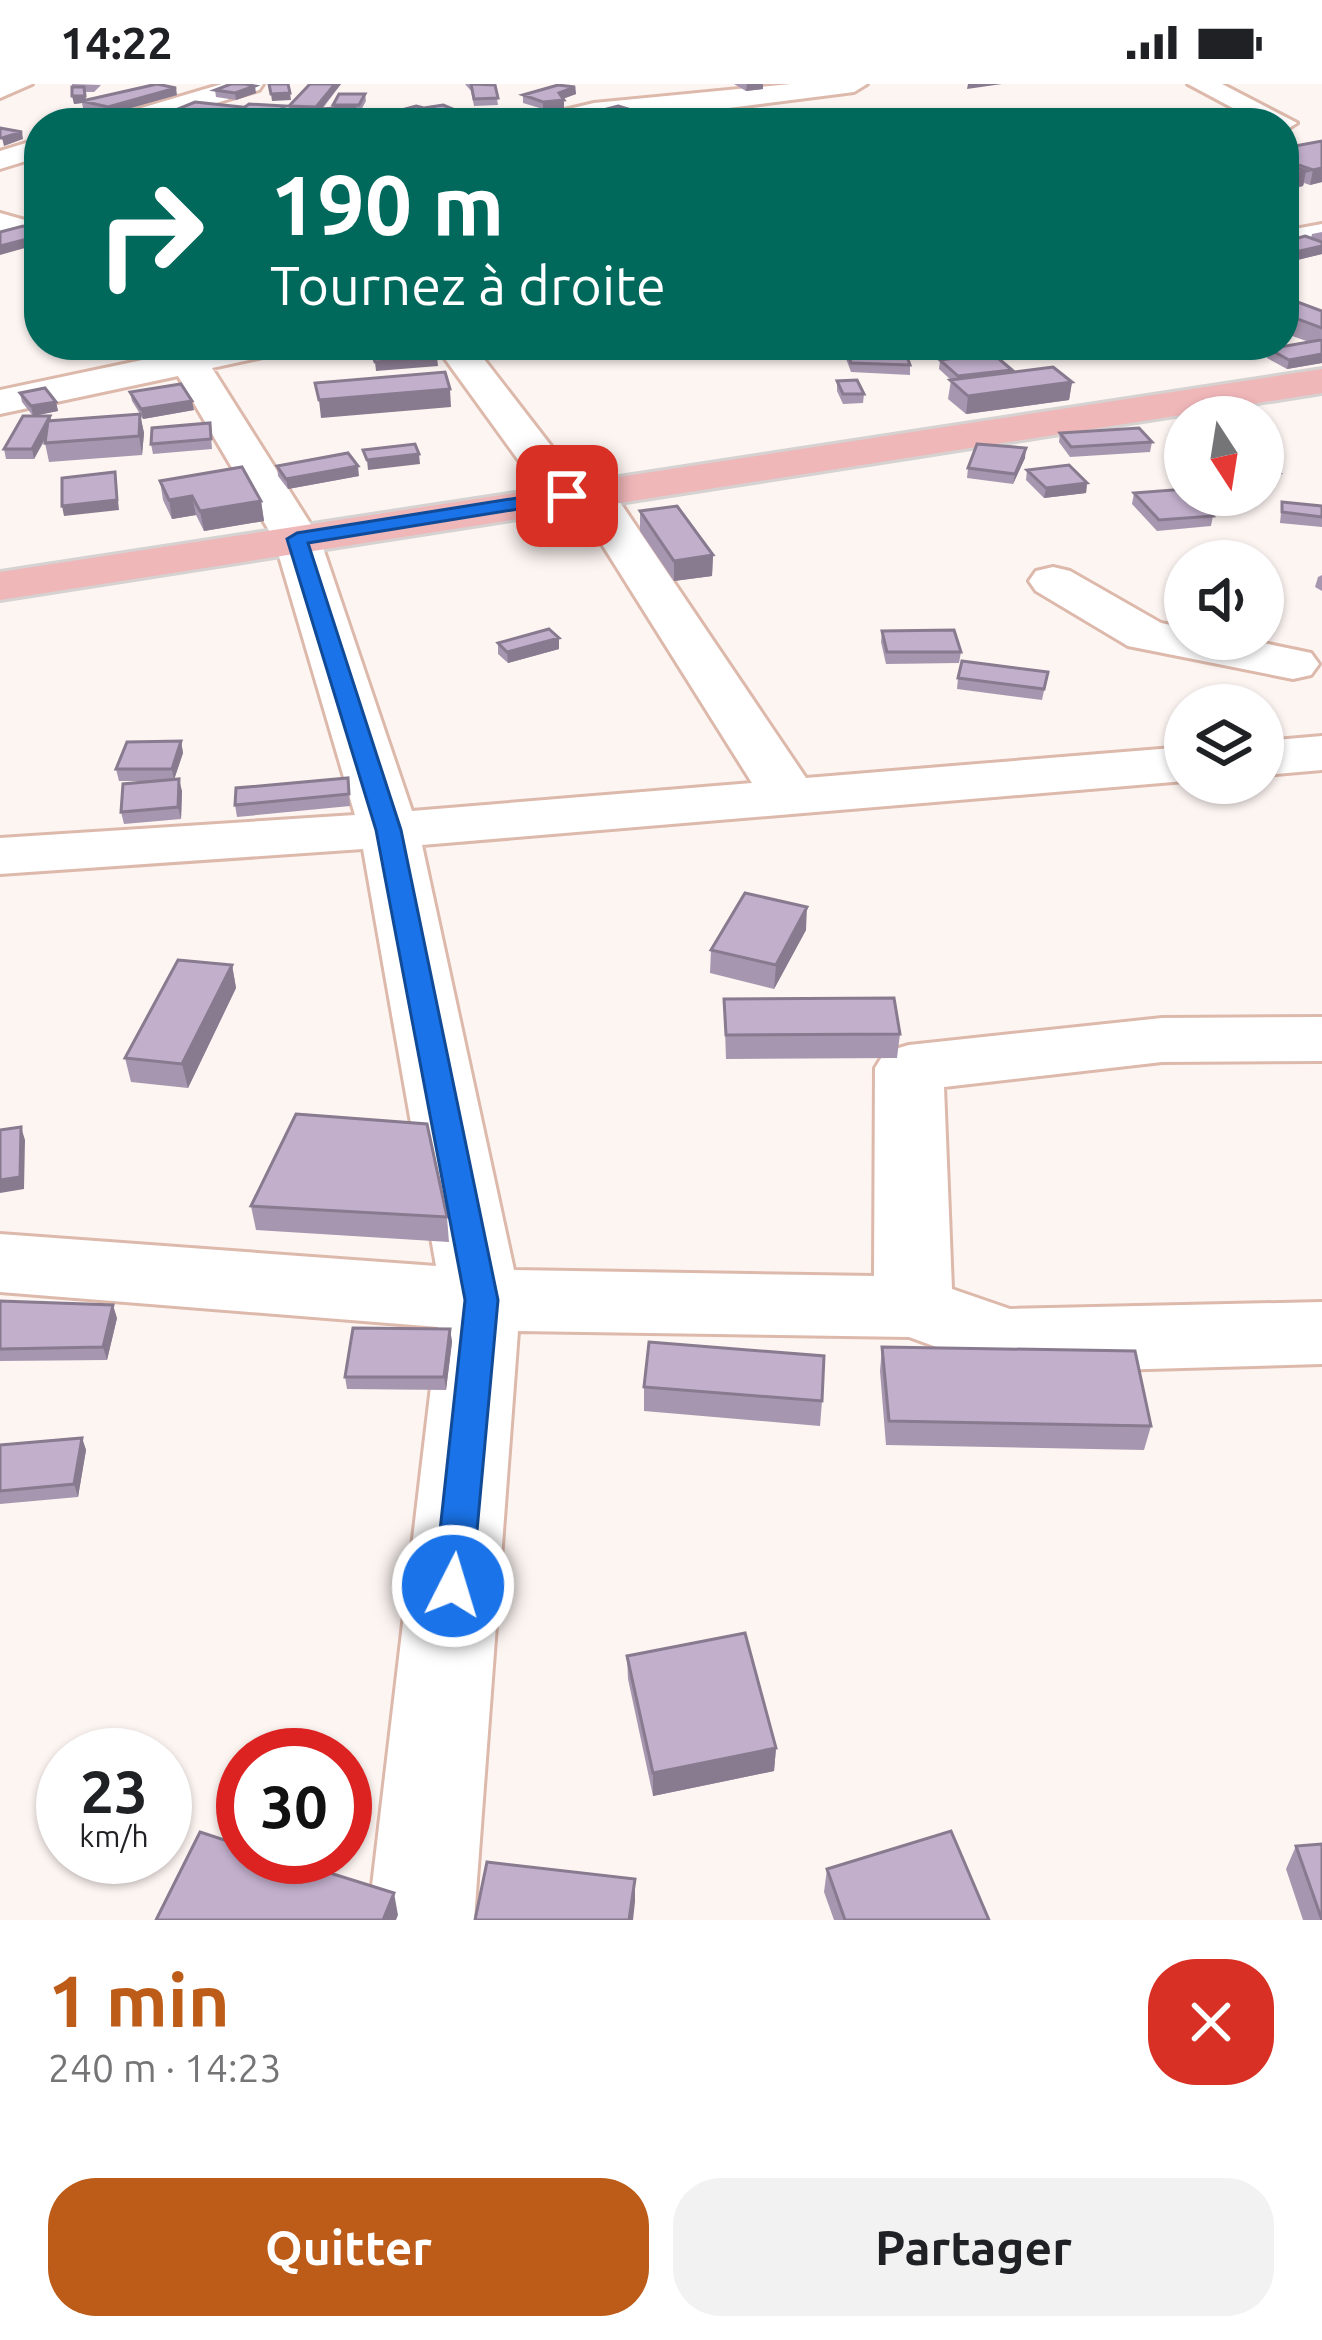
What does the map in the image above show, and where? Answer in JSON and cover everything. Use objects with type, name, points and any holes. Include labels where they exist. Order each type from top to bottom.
[{"type":"main road","points":[[0,586],[1322,381]]},
{"type":"street","points":[[0,90],[19,84]]},
{"type":"street","points":[[171,108],[250,84]]},
{"type":"street","points":[[634,108],[854,84]]},
{"type":"street","points":[[1201,84],[1252,108]]},
{"type":"street","points":[[0,223],[24,242]]},
{"type":"street","points":[[0,402],[159,360]]},
{"type":"street","points":[[190,360],[297,539],[388,830],[481,1300],[421,1920]]},
{"type":"street","points":[[467,360],[579,494],[790,796]]},
{"type":"street","points":[[1053,581],[1146,635],[1308,652]]},
{"type":"street","points":[[1274,684],[1308,652]]},
{"type":"street","points":[[0,856],[388,830],[1164,766]]},
{"type":"street","points":[[913,1307],[909,1068],[1162,1040],[1322,1040]]},
{"type":"street","points":[[0,1263],[481,1300],[913,1307],[1008,1341],[1322,1333]]},
{"type":"building","points":[[157,84],[176,88],[108,107],[82,101]]},
{"type":"building","points":[[231,84],[255,86],[235,93],[215,90]]},
{"type":"building","points":[[269,84],[288,84],[290,93],[271,94]]},
{"type":"building","points":[[310,84],[335,84],[316,107],[289,106]]},
{"type":"building","points":[[471,84],[495,85],[498,98],[474,99]]},
{"type":"building","points":[[558,85],[575,87],[559,93],[564,100],[543,102],[523,95]]},
{"type":"building","points":[[72,87],[84,87],[85,96],[72,96]]},
{"type":"building","points":[[339,94],[365,94],[359,105],[333,105]]},
{"type":"building","points":[[195,102],[241,107],[239,108],[180,108]]},
{"type":"building","points":[[249,104],[285,106],[282,108],[244,108]]},
{"type":"building","points":[[0,128],[22,132],[0,138]]},
{"type":"building","points":[[1322,141],[1322,168],[1299,165],[1299,145]]},
{"type":"building","points":[[23,226],[24,240],[0,246],[0,232]]},
{"type":"building","points":[[1299,238],[1322,242],[1322,246],[1299,251]]},
{"type":"building","points":[[1299,303],[1322,311],[1322,328],[1299,320]]},
{"type":"building","points":[[1320,340],[1322,354],[1299,358],[1299,344]]},
{"type":"building","points":[[908,360],[910,365],[851,363]]},
{"type":"building","points":[[940,360],[1000,360],[1012,370],[958,376]]},
{"type":"building","points":[[1053,367],[1072,382],[968,396],[950,380]]},
{"type":"building","points":[[445,372],[450,389],[319,400],[315,383]]},
{"type":"building","points":[[857,380],[864,394],[843,394],[837,381]]},
{"type":"building","points":[[181,384],[192,401],[141,409],[130,392]]},
{"type":"building","points":[[45,388],[56,402],[31,406],[20,393]]},
{"type":"building","points":[[140,414],[139,436],[45,443],[48,421]]},
{"type":"building","points":[[23,416],[50,416],[32,449],[4,449]]},
{"type":"building","points":[[210,423],[211,439],[151,444],[152,428]]},
{"type":"building","points":[[1139,428],[1152,442],[1071,447],[1060,433]]},
{"type":"building","points":[[415,444],[419,454],[367,460],[363,450]]},
{"type":"building","points":[[977,444],[1026,448],[1015,474],[968,468]]},
{"type":"building","points":[[348,453],[358,466],[286,479],[277,466]]},
{"type":"building","points":[[1069,465],[1087,483],[1046,488],[1027,470]]},
{"type":"building","points":[[242,467],[261,501],[200,511],[192,496],[169,500],[160,481]]},
{"type":"building","points":[[115,472],[117,500],[62,506],[62,478]]},
{"type":"building","points":[[1164,491],[1164,516],[1213,516],[1159,520],[1134,493]]},
{"type":"building","points":[[1284,502],[1322,506],[1322,517],[1284,512]]},
{"type":"building","points":[[677,506],[713,555],[674,561],[640,511]]},
{"type":"building","points":[[549,629],[559,638],[507,652],[498,643]]},
{"type":"building","points":[[954,630],[961,652],[887,652],[882,631]]},
{"type":"building","points":[[962,661],[1048,672],[1044,689],[958,678]]},
{"type":"building","points":[[181,741],[172,769],[116,769],[127,742]]},
{"type":"building","points":[[348,778],[349,794],[235,805],[236,788]]},
{"type":"building","points":[[179,779],[178,807],[121,812],[123,784]]},
{"type":"building","points":[[745,893],[807,907],[776,965],[711,950]]},
{"type":"building","points":[[178,960],[232,965],[182,1064],[125,1058]]},
{"type":"building","points":[[894,998],[900,1034],[726,1035],[724,999]]},
{"type":"building","points":[[296,1114],[427,1124],[447,1217],[251,1206]]},
{"type":"building","points":[[21,1127],[20,1177],[0,1180],[0,1130]]},
{"type":"building","points":[[0,1301],[113,1305],[103,1347],[0,1349]]},
{"type":"building","points":[[353,1328],[450,1329],[444,1377],[345,1377]]},
{"type":"building","points":[[649,1342],[824,1356],[822,1401],[644,1387]]},
{"type":"building","points":[[882,1347],[1135,1351],[1151,1426],[889,1421]]},
{"type":"building","points":[[82,1438],[74,1484],[0,1491],[0,1445]]},
{"type":"building","points":[[745,1633],[776,1748],[653,1773],[627,1656]]},
{"type":"building","points":[[951,1831],[989,1920],[845,1920],[827,1869]]},
{"type":"building","points":[[200,1832],[216,1837],[216,1884],[365,1884],[394,1893],[383,1920],[156,1920],[174,1884],[192,1884],[192,1848]]},
{"type":"building","points":[[1322,1844],[1322,1920],[1296,1846]]},
{"type":"building","points":[[487,1862],[635,1879],[629,1920],[475,1920]]},
{"type":"route","points":[[453,1586],[481,1300],[388,830],[297,539],[567,496]]}]
